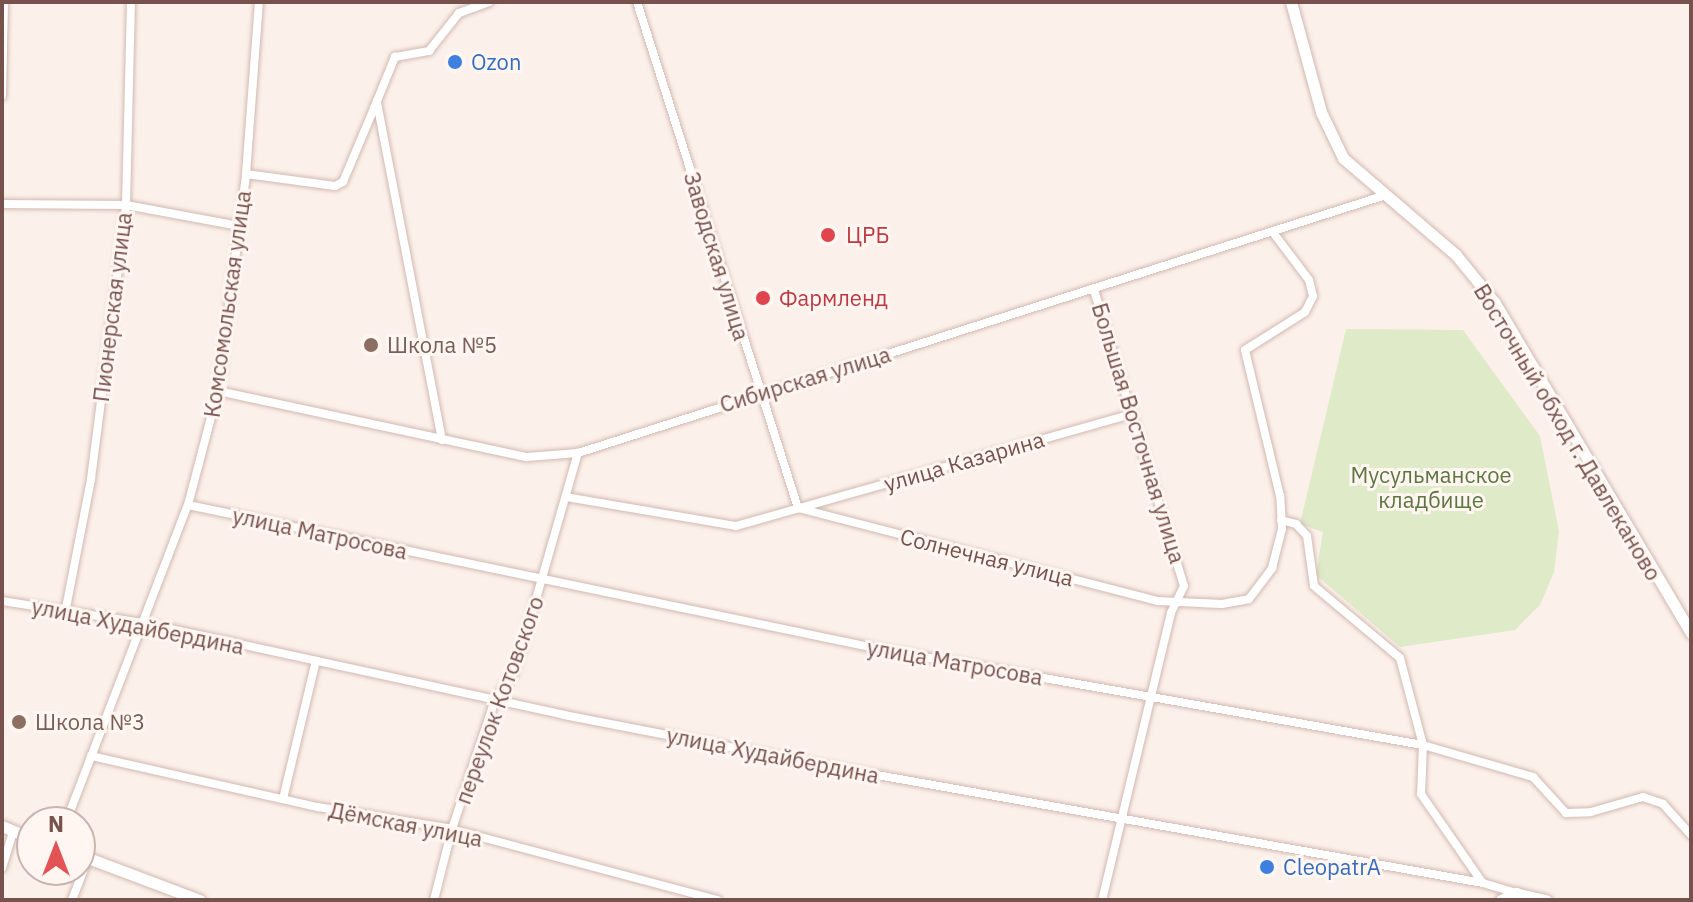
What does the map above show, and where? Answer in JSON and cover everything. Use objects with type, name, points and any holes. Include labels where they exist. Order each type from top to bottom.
[{"type":"street","points":[[2,96],[4,2]]},
{"type":"street","name":"Пионерская улица","points":[[66,608],[91,479],[126,205],[131,2]]},
{"type":"street","name":"Комсомольская улица","points":[[72,806],[188,505],[218,391],[246,174],[259,2]]},
{"type":"street","points":[[246,174],[335,186],[343,182],[395,57],[429,51],[459,13],[489,2]]},
{"type":"street","name":"Заводская улица","points":[[637,2],[758,394],[798,508]]},
{"type":"street","name":"Восточный обход г. Давлеканово","points":[[1291,2],[1321,112],[1343,158],[1383,196],[1456,255],[1495,303],[1691,633]]},
{"type":"street","points":[[377,101],[442,440]]},
{"type":"street","name":"Сибирская улица","points":[[218,391],[527,457],[578,453],[1383,196]]},
{"type":"street","points":[[2,204],[126,205],[239,226]]},
{"type":"street","points":[[1272,231],[1309,280],[1313,296],[1305,312],[1245,350],[1266,430],[1281,520],[1296,524],[1307,536],[1314,586],[1400,658],[1423,745],[1421,794],[1429,811],[1483,883]]},
{"type":"street","name":"Большая Восточная улица","points":[[1094,290],[1184,586],[1176,604],[1151,698],[1102,900]]},
{"type":"street","name":"улица Казарина","points":[[566,497],[736,526],[1131,414]]},
{"type":"street","name":"переулок Котовского","points":[[434,900],[452,829],[495,700],[513,674],[543,581],[578,453]]},
{"type":"street","name":"улица Матросова","points":[[188,505],[543,581],[1151,698],[1423,745],[1533,777],[1566,813],[1591,812],[1643,797],[1663,804],[1691,835]]},
{"type":"street","name":"Солнечная улица","points":[[798,508],[1176,604],[1249,599],[1272,568],[1281,520]]},
{"type":"street","name":"улица Худайбердина","points":[[2,601],[66,608],[495,700],[1123,822],[1483,883],[1521,896],[1546,900]]},
{"type":"street","points":[[283,799],[316,661]]},
{"type":"street","name":"Дёмская улица","points":[[91,756],[283,799],[452,829],[718,900]]},
{"type":"street","points":[[2,868],[8,828]]},
{"type":"street","points":[[96,861],[200,900]]},
{"type":"street","points":[[1496,887],[1499,900],[1521,896]]},
{"type":"green space","name":"Мусульманское кладбище","points":[[1346,329],[1463,330],[1540,436],[1559,531],[1554,572],[1540,605],[1515,630],[1400,647],[1316,575],[1323,532],[1300,524]]},
{"type":"place","name":"Ozon","points":[[455,62]]},
{"type":"place","name":"ЦРБ","points":[[828,235]]},
{"type":"place","name":"Фармленд","points":[[763,298]]},
{"type":"place","name":"Школа №5","points":[[371,345]]},
{"type":"place","name":"Школа №3","points":[[19,722]]},
{"type":"place","name":"CleopatrA","points":[[1267,867]]}]
